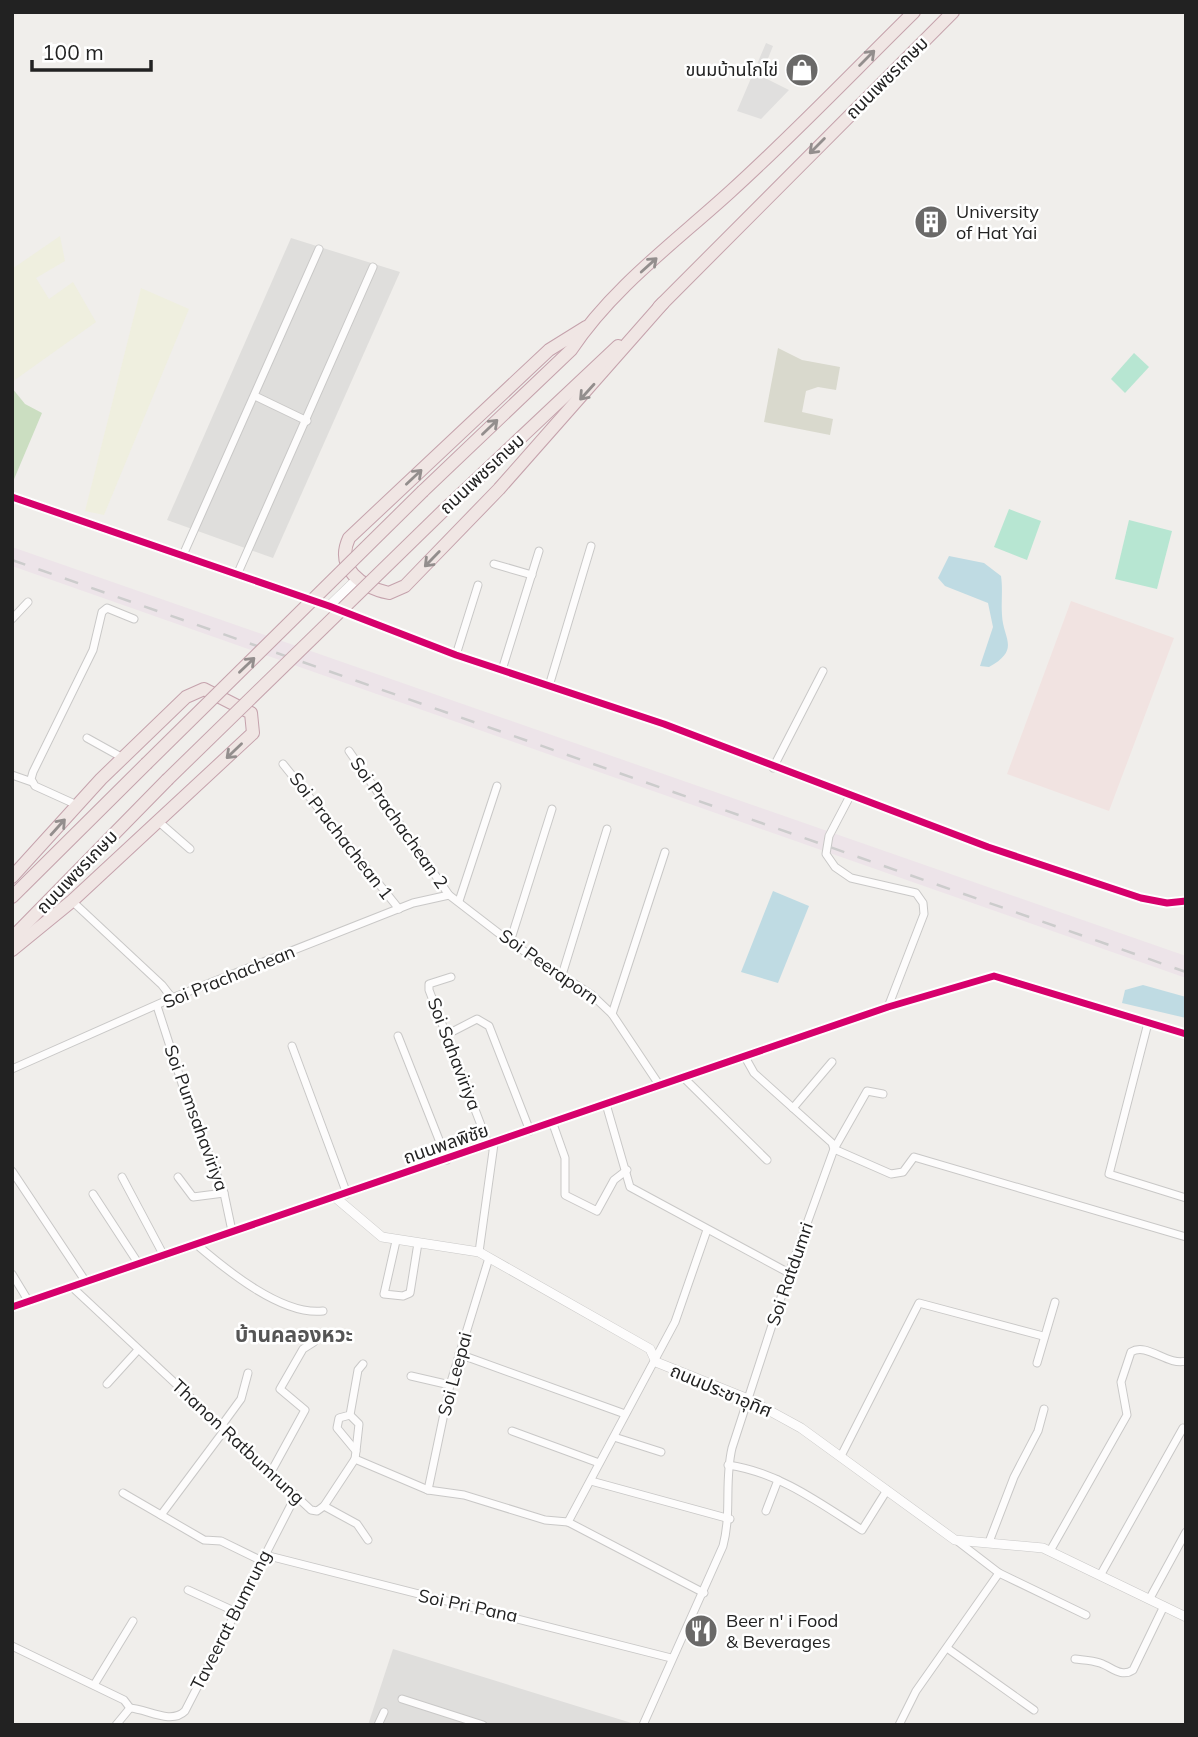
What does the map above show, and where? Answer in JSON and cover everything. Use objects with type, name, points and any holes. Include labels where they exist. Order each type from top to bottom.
[{"type":"highway","name":"ถนนเพชรเกษม","points":[[12,897],[571,350],[586,327],[613,298],[733,189],[914,12]]},
{"type":"highway","name":"ถนนเพชรเกษม","points":[[12,938],[167,780],[444,510],[663,303],[953,12]]},
{"type":"highway","points":[[586,327],[549,350],[348,538],[343,551],[344,565],[357,579],[389,593],[405,586],[499,489],[663,303]]},
{"type":"highway","points":[[12,877],[123,758],[186,697],[204,689],[251,713],[253,733],[159,822],[12,953]]},
{"type":"street","points":[[183,555],[319,249]]},
{"type":"street","points":[[237,575],[373,267]]},
{"type":"street","points":[[255,396],[307,421]]},
{"type":"street","points":[[12,497],[329,606],[456,655],[664,724],[850,796],[1141,898],[1167,902],[1186,901]]},
{"type":"street","points":[[549,686],[591,546]]},
{"type":"street","points":[[502,670],[539,551]]},
{"type":"street","points":[[494,564],[532,575]]},
{"type":"street","points":[[329,606],[357,579]]},
{"type":"street","points":[[456,655],[478,585]]},
{"type":"street","points":[[12,619],[28,602]]},
{"type":"street","points":[[32,782],[33,772],[93,650],[102,612],[107,608],[134,619]]},
{"type":"street","points":[[774,768],[823,671]]},
{"type":"street","points":[[87,738],[123,758]]},
{"type":"street","name":"Soi Prachachean 2","points":[[349,751],[449,895]]},
{"type":"street","name":"Soi Prachachean 1","points":[[283,764],[399,909]]},
{"type":"street","points":[[12,775],[32,782],[77,806]]},
{"type":"street","points":[[459,901],[497,786]]},
{"type":"street","points":[[850,796],[829,836],[826,854],[835,867],[851,878],[916,893],[923,903],[924,914],[888,1007]]},
{"type":"street","points":[[510,942],[552,809]]},
{"type":"street","points":[[159,822],[190,849]]},
{"type":"street","points":[[562,975],[607,829]]},
{"type":"street","points":[[612,1014],[660,879],[664,852]]},
{"type":"street","name":"Soi Peeraporn","points":[[449,895],[510,942],[592,995],[612,1014],[660,1086]]},
{"type":"street","name":"Soi Prachachean","points":[[12,1069],[172,998],[399,909],[449,895]]},
{"type":"street","points":[[72,901],[162,985],[172,998]]},
{"type":"street","points":[[888,1007],[994,976],[1186,1034]]},
{"type":"street","name":"Soi Sahaviriya","points":[[451,977],[428,986],[491,1145]]},
{"type":"street","name":"Soi Pumsahaviriya","points":[[157,1006],[187,1099],[224,1193],[232,1231]]},
{"type":"street","name":"ถนนพลพิชัย","points":[[12,1307],[553,1124],[888,1007]]},
{"type":"street","points":[[446,1035],[477,1019],[489,1026],[530,1131]]},
{"type":"street","points":[[1148,1023],[1109,1174],[1186,1198]]},
{"type":"street","points":[[398,1036],[447,1160]]},
{"type":"street","points":[[292,1046],[347,1194]]},
{"type":"street","points":[[745,1057],[754,1073],[832,1143],[834,1149],[896,1175],[904,1171],[914,1157],[1186,1237]]},
{"type":"street","points":[[793,1108],[832,1062]]},
{"type":"street","points":[[684,1078],[767,1160]]},
{"type":"street","name":"Soi Ratdumri","points":[[645,1724],[671,1657],[704,1593],[723,1546],[730,1519],[728,1465],[789,1273],[834,1149],[867,1091],[883,1094]]},
{"type":"street","points":[[606,1104],[631,1186],[706,1230],[789,1273]]},
{"type":"street","points":[[553,1124],[565,1158],[565,1195],[597,1210],[614,1181],[626,1170]]},
{"type":"street","points":[[479,1252],[491,1145]]},
{"type":"street","points":[[12,1171],[86,1282]]},
{"type":"street","points":[[122,1177],[164,1255]]},
{"type":"street","points":[[178,1177],[193,1197],[224,1193]]},
{"type":"street","points":[[93,1194],[138,1263]]},
{"type":"street","name":"ถนนประชาอุทิศ","points":[[336,1198],[359,1221],[382,1237],[479,1252],[650,1349],[656,1362],[748,1398],[802,1428],[955,1540]]},
{"type":"street","points":[[568,1522],[625,1414],[656,1362],[675,1322],[706,1230]]},
{"type":"street","points":[[396,1241],[384,1294],[402,1296],[410,1293],[418,1243]]},
{"type":"street","points":[[196,1244],[239,1279],[302,1310],[323,1311]]},
{"type":"street","name":"Soi Leepai","points":[[428,1490],[450,1385],[489,1258]]},
{"type":"street","points":[[12,1274],[29,1302]]},
{"type":"street","name":"Thanon Ratbumrung","points":[[72,1287],[311,1510],[317,1511],[324,1506],[355,1455]]},
{"type":"street","points":[[1037,1363],[1055,1302]]},
{"type":"street","points":[[841,1456],[919,1303],[1043,1336]]},
{"type":"street","points":[[271,1472],[305,1410],[280,1389],[303,1349],[314,1342]]},
{"type":"street","points":[[107,1384],[137,1350]]},
{"type":"street","points":[[1050,1551],[1127,1415],[1121,1382],[1131,1352],[1144,1350],[1170,1362],[1186,1361]]},
{"type":"street","points":[[459,1354],[625,1414]]},
{"type":"street","points":[[350,1415],[358,1370],[363,1364]]},
{"type":"street","points":[[161,1515],[185,1484],[241,1399],[248,1373]]},
{"type":"street","points":[[411,1376],[450,1385]]},
{"type":"street","points":[[989,1542],[1014,1477],[1038,1431],[1044,1409]]},
{"type":"street","points":[[350,1415],[359,1424],[355,1455]]},
{"type":"street","points":[[350,1415],[339,1418],[337,1428],[355,1455],[428,1490],[464,1495],[545,1520],[568,1522],[704,1593]]},
{"type":"street","points":[[1101,1574],[1183,1428]]},
{"type":"street","points":[[512,1432],[599,1463]]},
{"type":"street","points":[[614,1437],[661,1452]]},
{"type":"street","points":[[728,1465],[756,1469],[862,1530],[887,1490]]},
{"type":"street","points":[[766,1511],[778,1480]]},
{"type":"street","points":[[591,1481],[730,1519]]},
{"type":"street","name":"Soi Pri Pana","points":[[122,1493],[204,1540],[220,1541],[263,1558],[671,1657]]},
{"type":"street","name":"Taveerat Bumrung","points":[[130,1708],[179,1716],[296,1495]]},
{"type":"street","points":[[324,1506],[357,1524],[368,1540]]},
{"type":"street","points":[[1150,1598],[1186,1532]]},
{"type":"street","points":[[955,1540],[1050,1551],[1186,1617]]},
{"type":"street","points":[[955,1540],[999,1573],[1086,1615]]},
{"type":"street","points":[[900,1725],[916,1691],[999,1573]]},
{"type":"street","points":[[188,1590],[234,1611]]},
{"type":"street","points":[[1075,1659],[1097,1661],[1122,1674],[1129,1674],[1164,1606]]},
{"type":"street","points":[[94,1685],[133,1621]]},
{"type":"street","points":[[13,1648],[124,1700],[130,1708],[116,1725]]},
{"type":"street","points":[[947,1648],[1034,1710]]},
{"type":"street","points":[[402,1699],[482,1725]]},
{"type":"street","points":[[378,1725],[384,1712]]},
{"type":"shaded area","points":[[766,43],[773,46],[761,76],[789,90],[761,119],[737,111]]},
{"type":"shaded area","points":[[291,238],[400,272],[273,558],[167,520]]},
{"type":"shaded area","points":[[778,348],[802,360],[840,367],[836,390],[818,387],[806,391],[802,412],[833,419],[830,435],[764,422]]},
{"type":"shaded area","points":[[12,547],[1186,956],[1186,978],[12,566]]},
{"type":"shaded area","points":[[1071,601],[1174,638],[1109,811],[1007,774]]},
{"type":"shaded area","points":[[393,1649],[638,1725],[368,1725]]},
{"type":"green space","points":[[60,236],[65,261],[36,278],[49,299],[73,282],[96,322],[12,382],[12,269]]},
{"type":"green space","points":[[141,288],[189,309],[104,515],[85,511]]},
{"type":"green space","points":[[1134,353],[1149,367],[1125,393],[1111,379]]},
{"type":"green space","points":[[12,388],[25,404],[42,413],[12,484]]},
{"type":"green space","points":[[1009,509],[1041,521],[1027,560],[994,547]]},
{"type":"green space","points":[[1129,520],[1172,531],[1157,589],[1115,579]]},
{"type":"water","points":[[949,556],[984,563],[1001,576],[1002,615],[1008,643],[1005,655],[989,667],[980,666],[993,627],[988,603],[945,586],[938,578]]},
{"type":"water","points":[[773,891],[809,906],[778,983],[741,972]]},
{"type":"water","points":[[1143,985],[1186,997],[1186,1018],[1122,1003],[1125,990]]},
{"type":"railway","points":[[12,560],[1186,972]]},
{"type":"cycle path","points":[[12,497],[329,606],[456,655],[664,724],[988,847],[1141,898],[1167,903],[1186,901]]},
{"type":"cycle path","points":[[12,1307],[888,1007],[994,976],[1186,1034]]},
{"type":"place","name":"ขนมบ้านโกไข่","points":[[802,70]]},
{"type":"place","name":"University of Hat Yai","points":[[931,222]]},
{"type":"place","name":"Beer n' i Food & Beverages","points":[[701,1631]]},
{"type":"district","name":"บ้านคลองหวะ","points":[[294,1335]]}]
